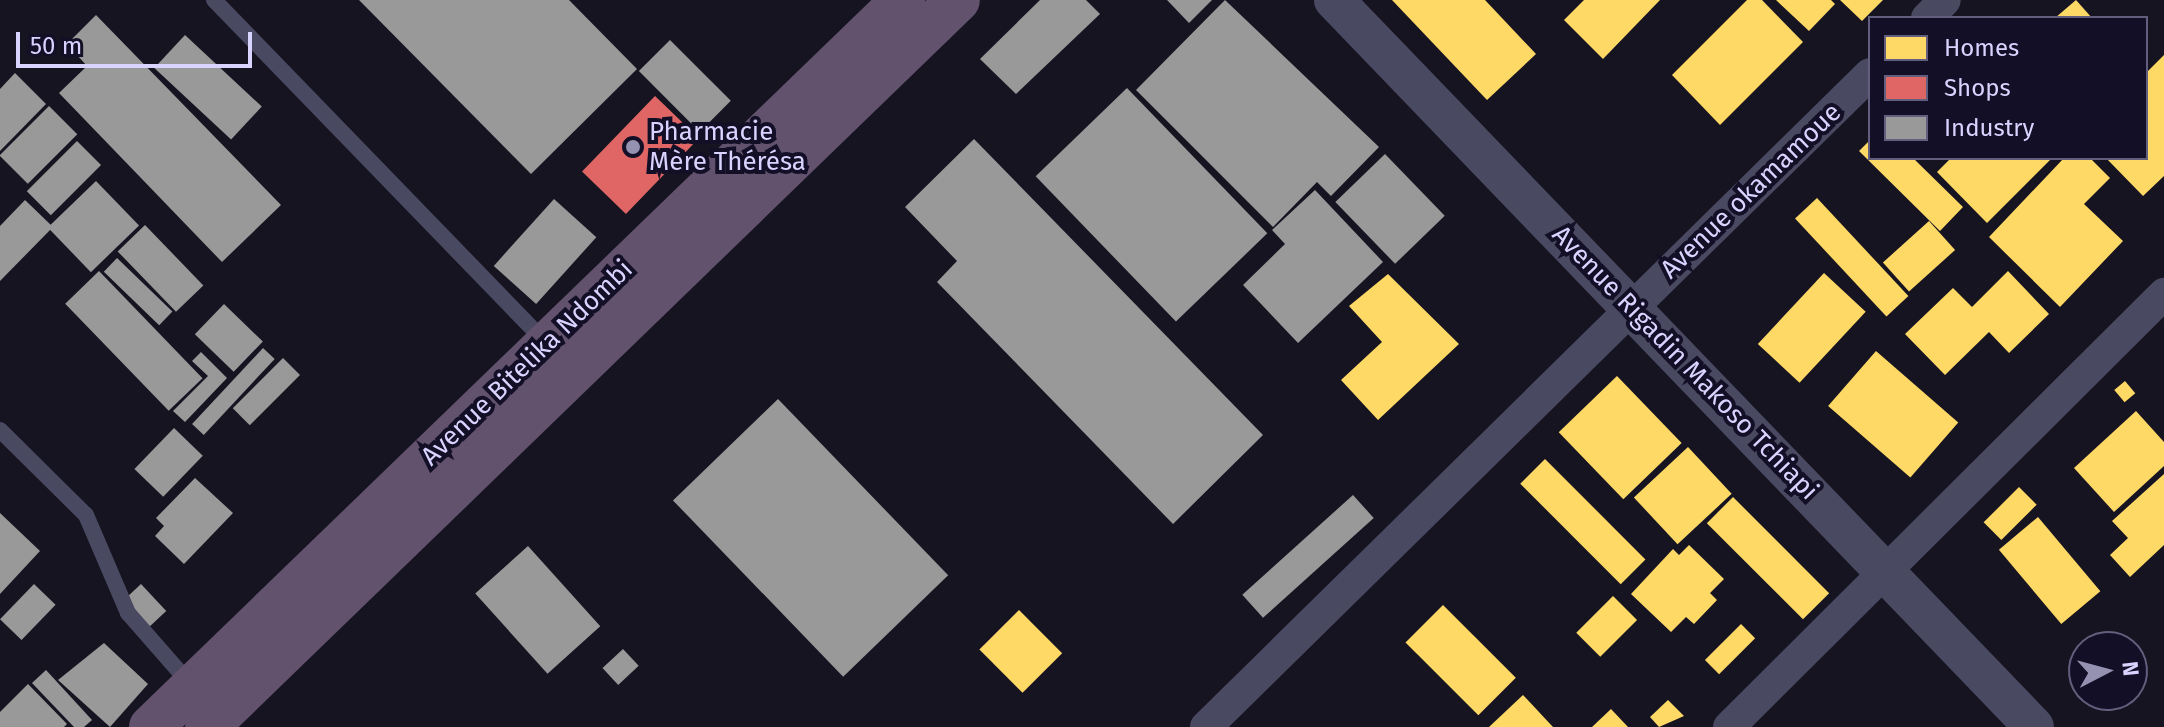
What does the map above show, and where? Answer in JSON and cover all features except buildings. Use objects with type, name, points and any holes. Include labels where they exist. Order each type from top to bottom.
[{"type":"highway","name":"Avenue Bitelika Ndombi","points":[[206,709],[550,347],[903,0]]},
{"type":"highway","name":"Avenue Bitelika Ndombi","points":[[151,727],[206,709],[958,0]]},
{"type":"street","name":"Avenue Rigadin Makoso Tchiapi","points":[[1334,0],[2034,727]]},
{"type":"street","points":[[1929,16],[1945,0]]},
{"type":"street","name":"Avenue okamamoue","points":[[1206,727],[1868,76]]},
{"type":"street","points":[[1729,727],[1884,569],[2164,294]]},
{"type":"lane","points":[[214,0],[550,347]]},
{"type":"lane","points":[[0,430],[86,515],[128,613],[206,709]]},
{"type":"place","name":"Pharmacie Mère Thérésa","points":[[633,147]]}]
